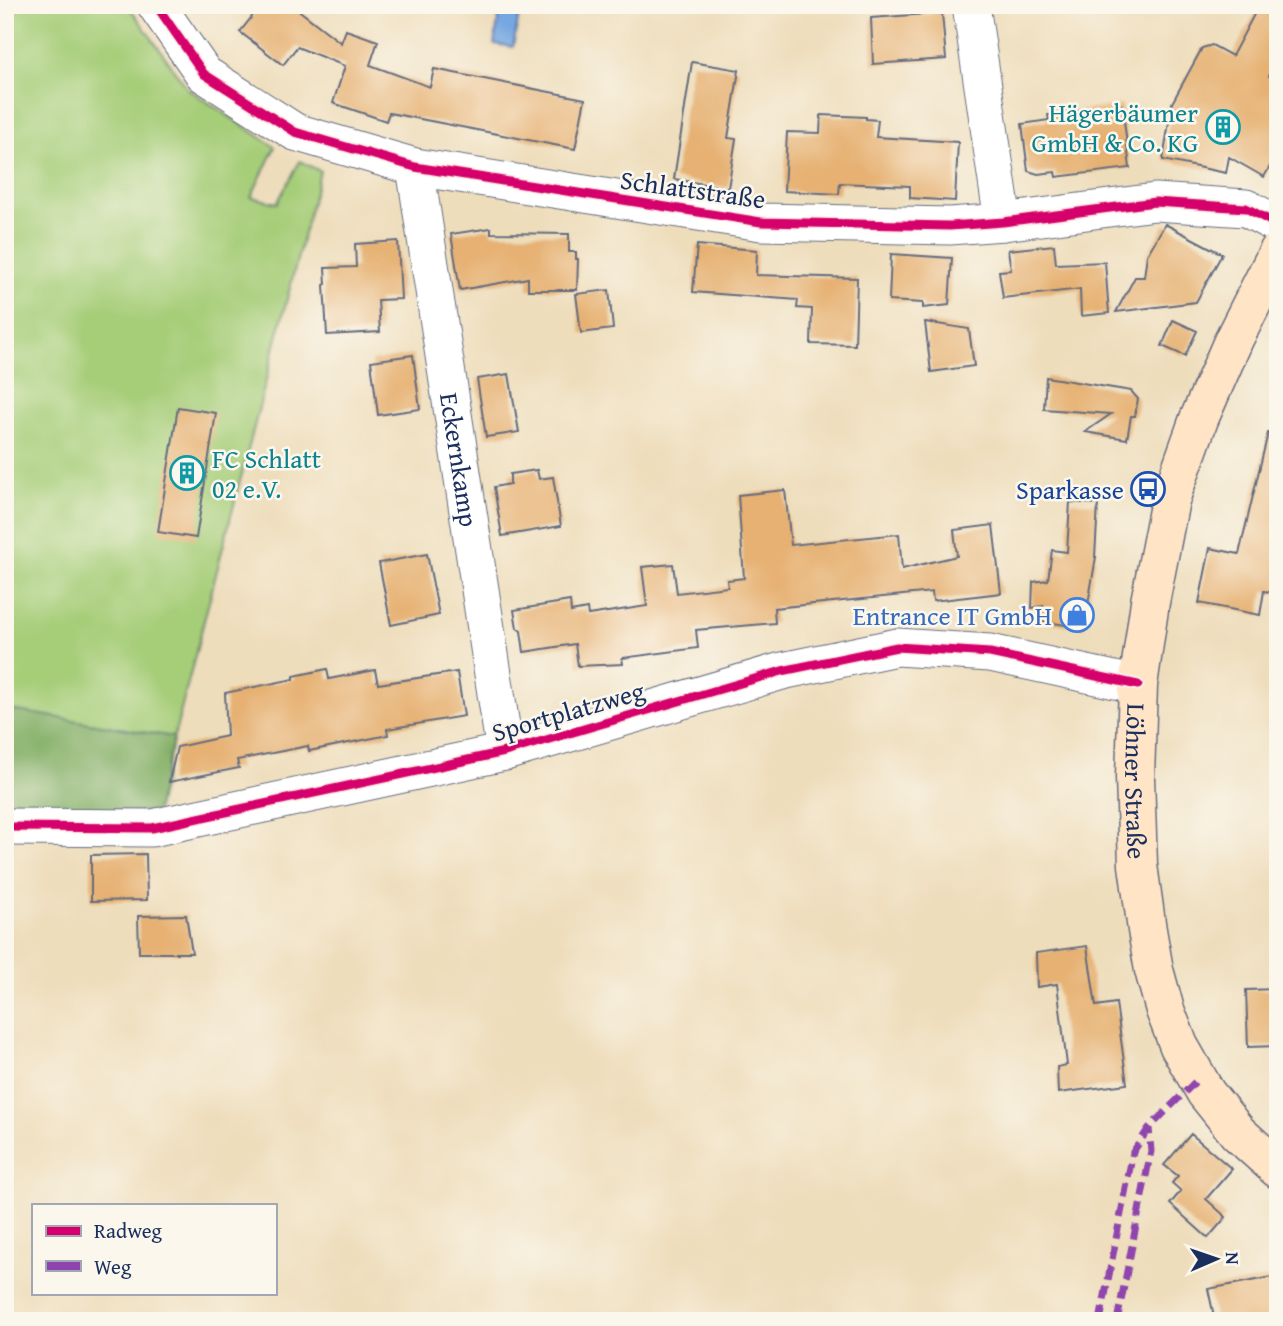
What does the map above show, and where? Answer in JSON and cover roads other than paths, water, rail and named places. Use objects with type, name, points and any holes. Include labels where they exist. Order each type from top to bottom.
[{"type":"main road","name":"Löhner Straße","points":[[1278,252],[1234,339],[1199,419],[1170,500],[1150,602],[1138,685],[1135,776],[1138,865],[1154,970],[1165,1010],[1179,1046],[1206,1093],[1238,1133],[1278,1169]]},
{"type":"street","name":"Schlattstraße","points":[[156,5],[204,74],[295,132],[415,167],[761,222],[950,226],[1003,222],[1155,202],[1246,208],[1278,225]]},
{"type":"street","points":[[971,5],[1003,222]]},
{"type":"street","name":"Eckernkamp","points":[[415,167],[505,752]]},
{"type":"street","name":"Sportplatzweg","points":[[5,827],[152,828],[505,752],[782,671],[897,647],[990,653],[1138,685]]},
{"type":"water","points":[[501,5],[521,5],[513,47],[494,44]]},
{"type":"place","name":"Hägerbäumer GmbH & Co. KG","points":[[1223,127]]},
{"type":"place","name":"FC Schlatt 02 e.V.","points":[[187,473]]},
{"type":"place","name":"Sparkasse","points":[[1148,489]]},
{"type":"place","name":"Entrance IT GmbH","points":[[1077,615]]}]
